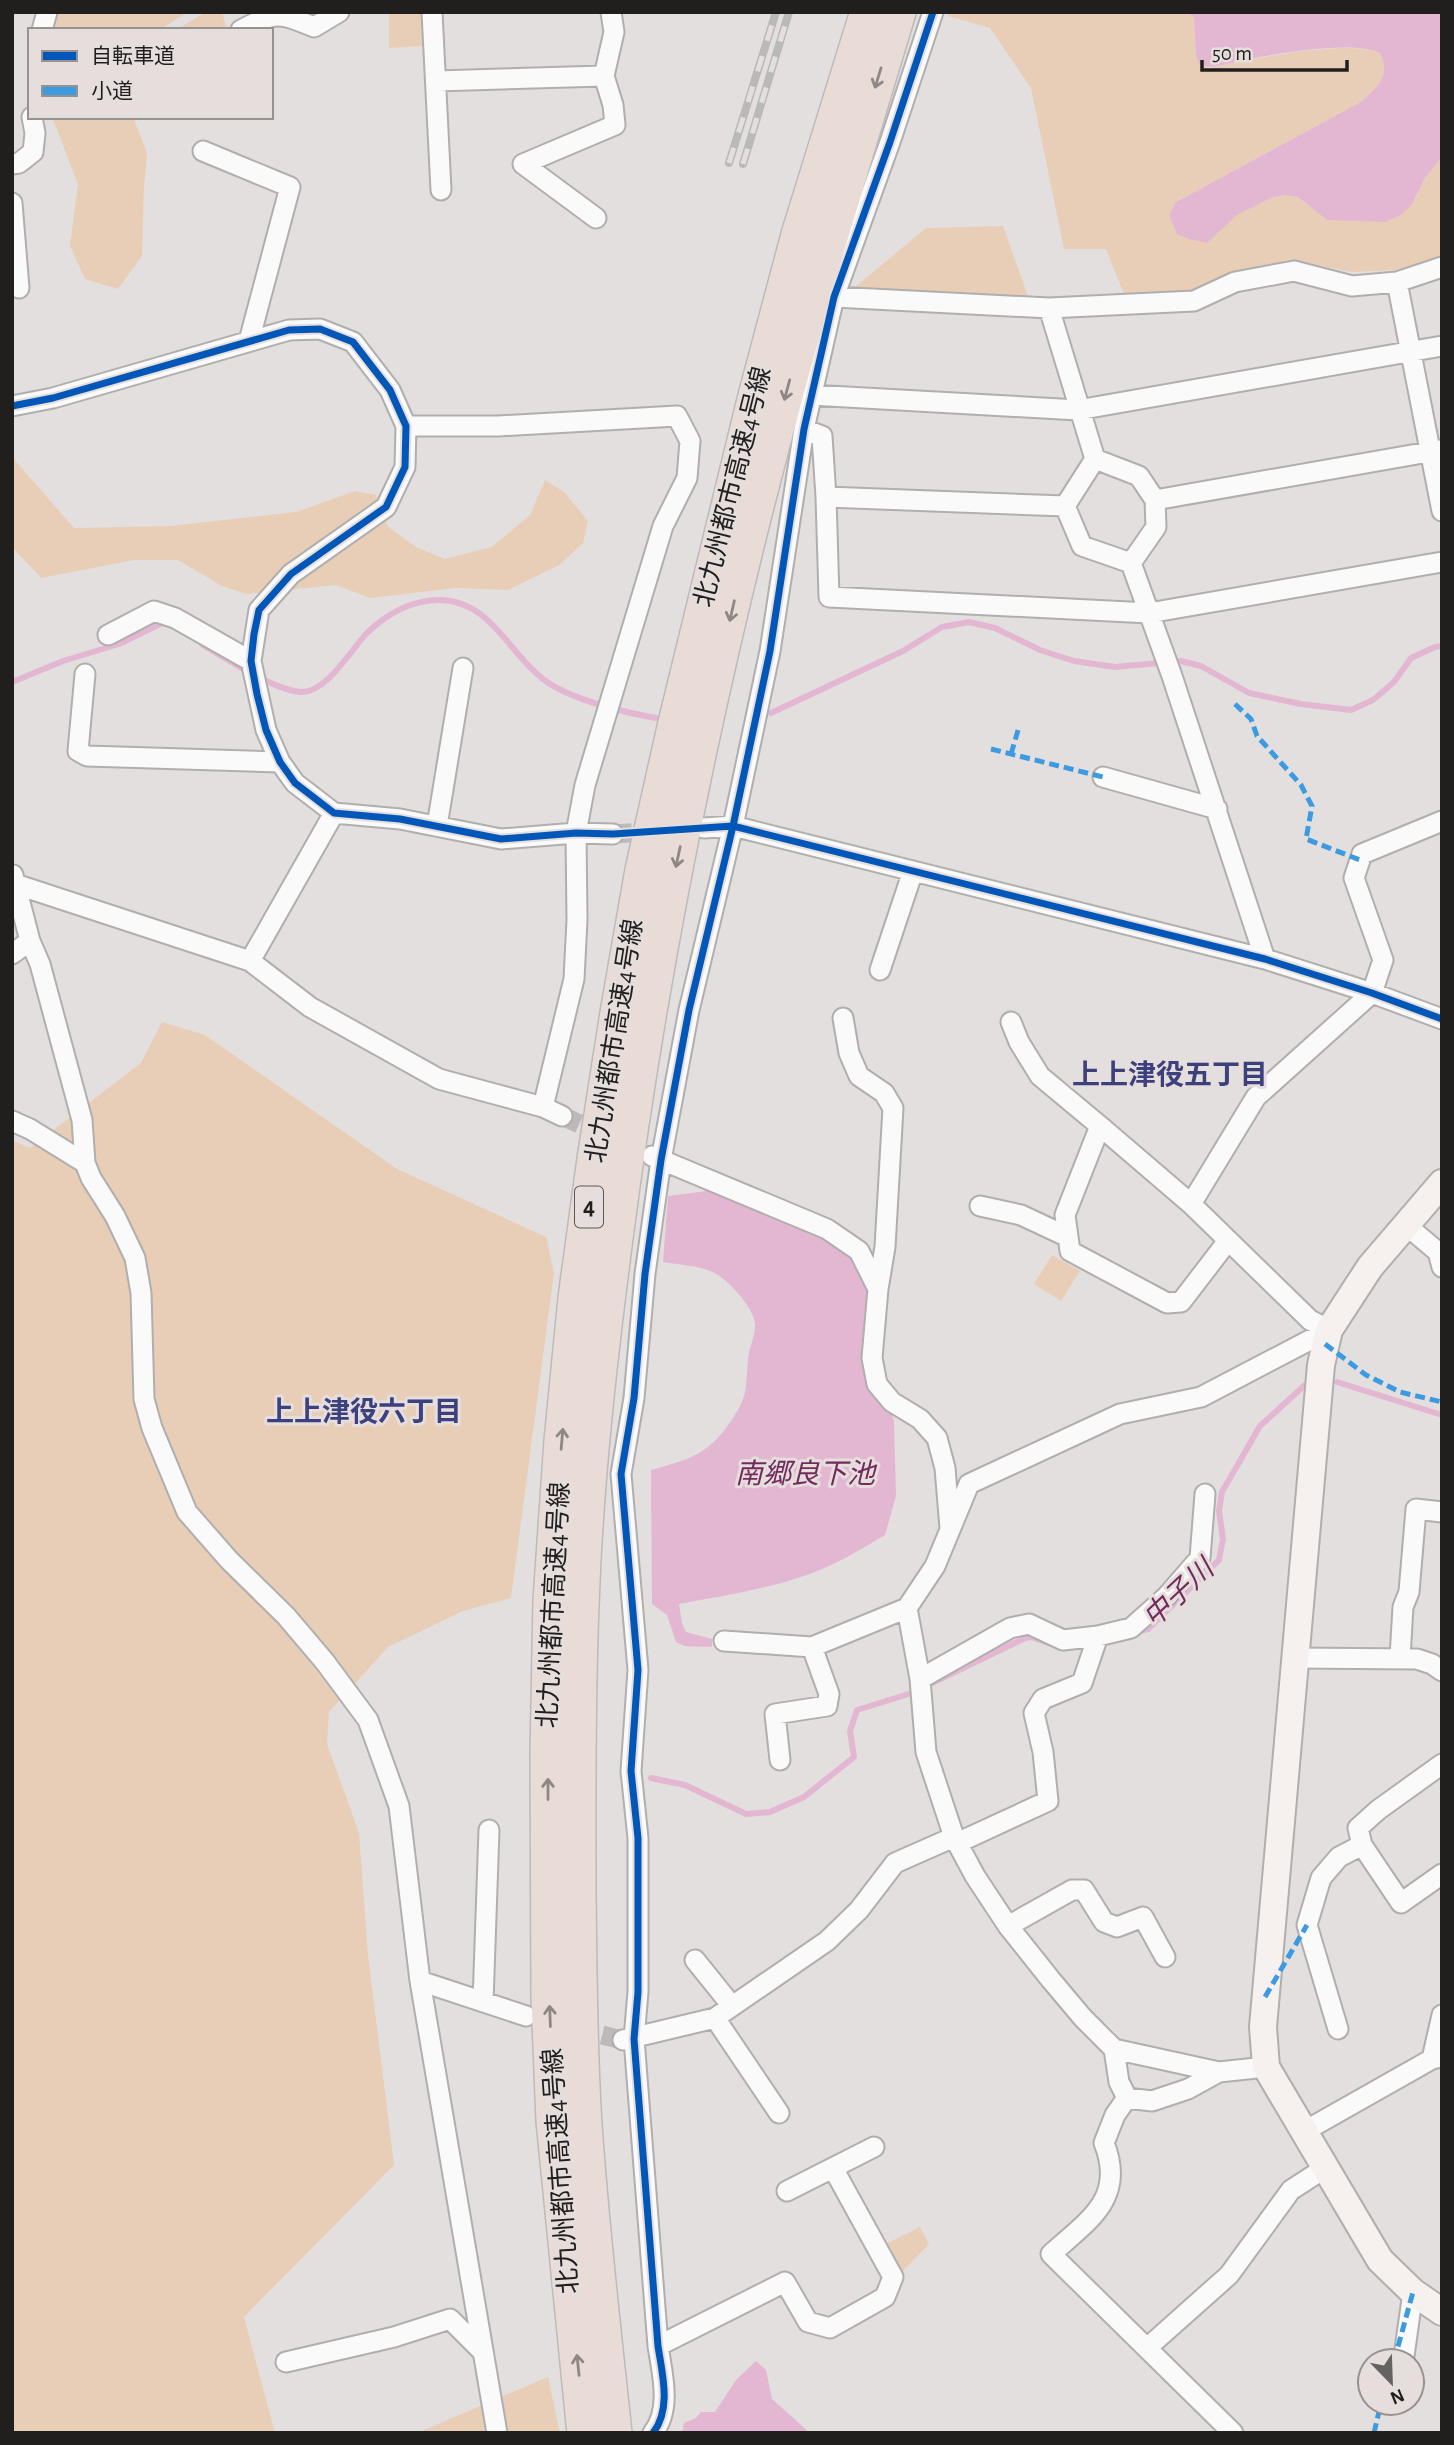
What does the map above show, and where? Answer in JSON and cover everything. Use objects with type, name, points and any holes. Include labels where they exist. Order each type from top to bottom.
[{"type":"highway","name":"北九州都市高速4号線","points":[[585,2433],[554,2121],[549,1984],[548,1753],[551,1600],[562,1441],[576,1298],[618,1013],[643,870],[676,723],[799,235],[868,12]]},
{"type":"highway","name":"北九州都市高速4号線","points":[[614,2433],[584,2121],[579,2001],[577,1756],[581,1602],[592,1441],[607,1300],[648,1014],[705,725],[783,405],[829,239],[898,12]]},
{"type":"street","points":[[245,28],[263,18],[284,14],[314,27],[339,12]]},
{"type":"street","points":[[432,12],[441,190]]},
{"type":"street","points":[[596,218],[523,164],[615,125],[604,76],[614,32],[611,12]]},
{"type":"street","points":[[653,2433],[659,2427],[665,2394],[628,2040],[638,1992],[638,1838],[631,1771],[638,1670],[621,1474],[634,1398],[656,1158],[770,651],[804,429],[834,297],[933,12]]},
{"type":"street","points":[[436,81],[604,76]]},
{"type":"street","points":[[12,164],[19,163],[33,152],[35,132],[32,119]]},
{"type":"street","points":[[203,151],[290,187],[248,341]]},
{"type":"street","points":[[12,203],[19,288]]},
{"type":"street","points":[[834,297],[1049,308],[1194,302],[1235,282],[1294,271],[1352,286],[1397,282],[1442,267]]},
{"type":"street","points":[[1397,282],[1410,351],[1436,451],[1442,511]]},
{"type":"street","points":[[1049,308],[1095,459]]},
{"type":"street","points":[[12,406],[53,398],[289,330],[320,329],[353,342],[390,390],[405,426],[405,467],[386,507],[291,574],[259,610],[252,665],[266,730],[280,762],[295,782],[334,813],[400,819],[501,839],[576,833],[613,834]]},
{"type":"street","points":[[811,395],[1078,410],[1442,346]]},
{"type":"street","points":[[405,426],[498,426],[677,416],[690,441],[687,478],[663,526],[609,698],[585,785],[576,833],[577,920],[574,979],[543,1107]]},
{"type":"street","points":[[804,429],[822,436],[829,597],[1149,613],[1442,562]]},
{"type":"street","points":[[1155,500],[1436,451]]},
{"type":"street","points":[[1095,459],[1139,475],[1155,500],[1157,527],[1131,563]]},
{"type":"street","points":[[1065,506],[1095,459]]},
{"type":"street","points":[[825,496],[1065,506]]},
{"type":"street","points":[[1065,506],[1082,546],[1131,563]]},
{"type":"street","points":[[1131,563],[1172,676],[1265,959]]},
{"type":"street","points":[[108,635],[154,611],[175,618],[252,665]]},
{"type":"street","points":[[437,826],[463,668]]},
{"type":"street","points":[[85,674],[78,751],[87,756],[280,762]]},
{"type":"street","points":[[1103,777],[1217,809]]},
{"type":"street","points":[[250,961],[334,813]]},
{"type":"street","points":[[1191,1204],[1256,1097],[1372,993],[1382,960],[1354,878],[1362,854],[1442,821]]},
{"type":"street","points":[[704,828],[733,825],[1265,959],[1372,993],[1442,1019]]},
{"type":"street","points":[[880,970],[913,871]]},
{"type":"street","points":[[13,880],[250,961],[310,1007],[439,1079],[543,1107],[562,1116]]},
{"type":"street","points":[[13,880],[30,941],[40,964],[82,1119],[85,1163],[135,1258],[141,1293],[144,1399],[152,1428],[187,1512],[229,1560],[286,1616],[325,1662],[368,1720],[399,1806],[420,1981],[497,2433]]},
{"type":"street","points":[[12,954],[30,941]]},
{"type":"street","points":[[843,1018],[849,1053],[859,1076],[884,1093],[894,1108],[885,1247],[872,1358],[877,1384],[892,1402],[920,1419],[937,1438],[945,1468],[950,1532]]},
{"type":"street","points":[[1011,1022],[1019,1042],[1040,1076],[1191,1204],[1310,1320],[1329,1330]]},
{"type":"street","points":[[12,1121],[85,1163]]},
{"type":"street","points":[[1100,1126],[1065,1215],[1070,1251],[1167,1303],[1181,1302],[1227,1242]]},
{"type":"street","points":[[656,1158],[827,1229],[859,1251],[878,1289]]},
{"type":"street","points":[[1442,1183],[1370,1267],[1329,1330],[1321,1365],[1263,2027],[1266,2067],[1380,2260],[1413,2292],[1442,2312]]},
{"type":"street","points":[[980,1206],[1021,1215],[1068,1237]]},
{"type":"street","points":[[1406,1225],[1438,1252],[1442,1267]]},
{"type":"street","points":[[724,1642],[812,1647],[907,1608],[935,1566],[969,1484],[1120,1414],[1201,1396],[1329,1330]]},
{"type":"street","points":[[920,1679],[1010,1629],[1029,1625],[1063,1640],[1098,1636],[1131,1628],[1167,1596],[1200,1558],[1205,1494]]},
{"type":"street","points":[[1400,1657],[1403,1607],[1409,1592],[1416,1509],[1442,1512]]},
{"type":"street","points":[[907,1608],[920,1679],[926,1752],[956,1840],[975,1877],[1008,1926],[1083,2018],[1114,2049],[1219,2072],[1266,2067]]},
{"type":"street","points":[[628,2040],[715,2018],[827,1941],[859,1910],[895,1863],[1048,1801],[1043,1752],[1034,1713],[1043,1699],[1082,1683],[1098,1636]]},
{"type":"street","points":[[780,1760],[775,1714],[827,1706],[829,1694],[812,1647]]},
{"type":"street","points":[[1294,1658],[1400,1657],[1417,1659],[1442,1671]]},
{"type":"street","points":[[1442,1764],[1378,1810],[1358,1828],[1362,1845],[1401,1903],[1442,1874]]},
{"type":"street","points":[[484,2002],[489,1830]]},
{"type":"street","points":[[1338,2029],[1307,1925],[1321,1878],[1339,1857],[1362,1845]]},
{"type":"street","points":[[1008,1926],[1072,1890],[1084,1890],[1104,1922],[1117,1927],[1143,1916],[1165,1957]]},
{"type":"street","points":[[695,1960],[732,2006]]},
{"type":"street","points":[[420,1981],[526,2016]]},
{"type":"street","points":[[1303,2132],[1437,2058],[1442,2015]]},
{"type":"street","points":[[715,2018],[779,2113]]},
{"type":"street","points":[[1114,2049],[1119,2082],[1127,2098]]},
{"type":"street","points":[[1127,2098],[1152,2101],[1188,2089],[1219,2072]]},
{"type":"street","points":[[1127,2098],[1115,2115],[1104,2143],[1112,2162],[1112,2180],[1096,2213],[1051,2254],[1233,2433]]},
{"type":"street","points":[[787,2191],[874,2147]]},
{"type":"street","points":[[658,2346],[785,2282],[808,2322],[831,2328],[885,2297],[893,2277],[833,2168]]},
{"type":"street","points":[[1147,2348],[1228,2275],[1291,2190],[1325,2168]]},
{"type":"street","points":[[1405,2347],[1413,2292]]},
{"type":"street","points":[[286,2362],[394,2337],[450,2319],[483,2352]]},
{"type":"shaded area","points":[[55,12],[188,12],[162,28],[51,28]]},
{"type":"shaded area","points":[[206,12],[222,12],[226,26],[222,28],[179,28]]},
{"type":"shaded area","points":[[389,12],[424,12],[425,46],[389,48]]},
{"type":"shaded area","points":[[949,12],[1188,12],[1194,17],[1196,56],[1209,68],[1321,49],[1365,49],[1380,53],[1383,76],[1359,103],[1176,202],[1169,215],[1237,215],[1271,198],[1286,195],[1298,197],[1327,220],[1412,204],[1425,178],[1442,157],[1442,253],[1436,258],[1395,270],[1352,272],[1293,260],[1235,272],[1192,292],[1124,294],[1106,249],[1064,249],[1031,88],[990,28],[948,16]]},
{"type":"shaded area","points":[[53,119],[134,119],[147,153],[142,256],[118,289],[85,279],[70,246],[78,184]]},
{"type":"shaded area","points":[[1003,226],[1029,299],[853,289],[926,228]]},
{"type":"shaded area","points":[[12,457],[74,528],[171,526],[296,512],[355,491],[376,495],[388,527],[418,548],[445,559],[492,547],[530,515],[545,480],[564,492],[588,521],[583,543],[559,565],[508,590],[455,588],[370,598],[336,585],[247,594],[222,586],[178,560],[134,560],[41,578],[12,547]]},
{"type":"shaded area","points":[[162,1022],[205,1035],[397,1169],[546,1237],[554,1273],[511,1598],[463,1611],[388,1647],[329,1712],[327,1744],[359,1833],[368,1955],[394,2165],[244,2317],[275,2433],[12,2433],[12,1140],[30,1148],[141,1063]]},
{"type":"shaded area","points":[[1052,1255],[1080,1271],[1061,1301],[1034,1284]]},
{"type":"shaded area","points":[[920,2227],[929,2244],[900,2274],[884,2245]]},
{"type":"shaded area","points":[[548,2377],[560,2433],[417,2433]]},
{"type":"water","points":[[1188,12],[1442,12],[1442,157],[1425,178],[1412,204],[1402,214],[1386,222],[1327,220],[1298,197],[1285,195],[1271,198],[1237,215],[1207,243],[1177,234],[1169,215],[1176,202],[1359,103],[1380,81],[1384,69],[1380,53],[1353,48],[1297,51],[1219,66],[1201,66],[1196,56],[1194,18]]},
{"type":"water","name":"南郷良下池","points":[[707,1191],[767,1210],[829,1238],[854,1260],[869,1283],[894,1421],[896,1496],[885,1535],[837,1562],[776,1584],[679,1604],[686,1632],[712,1639],[712,1647],[684,1646],[676,1642],[667,1615],[652,1604],[651,1470],[697,1454],[723,1432],[744,1396],[754,1332],[753,1316],[738,1293],[724,1279],[705,1269],[663,1262],[668,1196]]},
{"type":"water","points":[[756,2361],[766,2370],[772,2399],[810,2433],[682,2433],[684,2423],[696,2418],[701,2412],[715,2412],[736,2380]]},
{"type":"waterway","points":[[258,677],[292,690],[312,690],[330,677],[368,632],[383,619],[410,605],[439,600],[458,603],[475,610],[502,634],[526,663],[555,687],[604,706],[656,718]]},
{"type":"waterway","points":[[771,713],[903,651],[942,627],[969,622],[995,628],[1040,650],[1074,661],[1115,667],[1181,661],[1201,666],[1249,693],[1301,704],[1351,710],[1373,700],[1394,682],[1411,658],[1442,646]]},
{"type":"waterway","points":[[12,682],[63,661],[119,644],[162,623],[166,624]]},
{"type":"waterway","points":[[203,645],[248,672]]},
{"type":"waterway","name":"中子川","points":[[1337,1382],[1442,1415]]},
{"type":"waterway","name":"中子川","points":[[1135,1632],[1148,1629],[1219,1560],[1223,1539],[1219,1511],[1222,1492],[1260,1426],[1305,1385]]},
{"type":"waterway","name":"中子川","points":[[926,1686],[1025,1638],[1031,1637],[1049,1643]]},
{"type":"waterway","name":"中子川","points":[[651,1778],[685,1785],[746,1814],[770,1812],[804,1797],[854,1757],[850,1731],[857,1710],[915,1692]]},
{"type":"tunnel","points":[[613,834],[658,831]]},
{"type":"tunnel","points":[[562,1116],[604,1135]]},
{"type":"tunnel","points":[[574,2028],[622,2040]]},
{"type":"railway","points":[[729,163],[776,12]]},
{"type":"railway","points":[[743,164],[789,12]]},
{"type":"marked path","points":[[1235,704],[1251,719],[1257,736],[1301,785],[1312,806],[1306,839],[1360,860]]},
{"type":"marked path","points":[[1011,754],[1019,727]]},
{"type":"marked path","points":[[991,749],[1103,777]]},
{"type":"marked path","points":[[1325,1344],[1366,1375],[1400,1392],[1442,1402]]},
{"type":"marked path","points":[[1265,1997],[1307,1925]]},
{"type":"marked path","points":[[1398,2347],[1413,2292]]},
{"type":"marked path","points":[[1374,2433],[1378,2417]]},
{"type":"cycle path","points":[[653,2433],[662,2413],[664,2391],[658,2346],[634,2039],[638,1992],[638,1838],[631,1771],[638,1670],[621,1474],[634,1398],[645,1274],[661,1160],[689,1010],[733,826],[770,651],[804,429],[834,297],[933,12]]},
{"type":"cycle path","points":[[12,406],[53,398],[289,330],[320,329],[353,342],[390,390],[406,426],[405,467],[386,507],[291,574],[259,610],[251,661],[266,730],[280,762],[295,783],[334,813],[400,819],[501,839],[733,826],[1265,959],[1372,993],[1442,1019]]},
{"type":"district","name":"上上津役五丁目","points":[[1170,1076]]},
{"type":"district","name":"上上津役六丁目","points":[[364,1413]]}]
